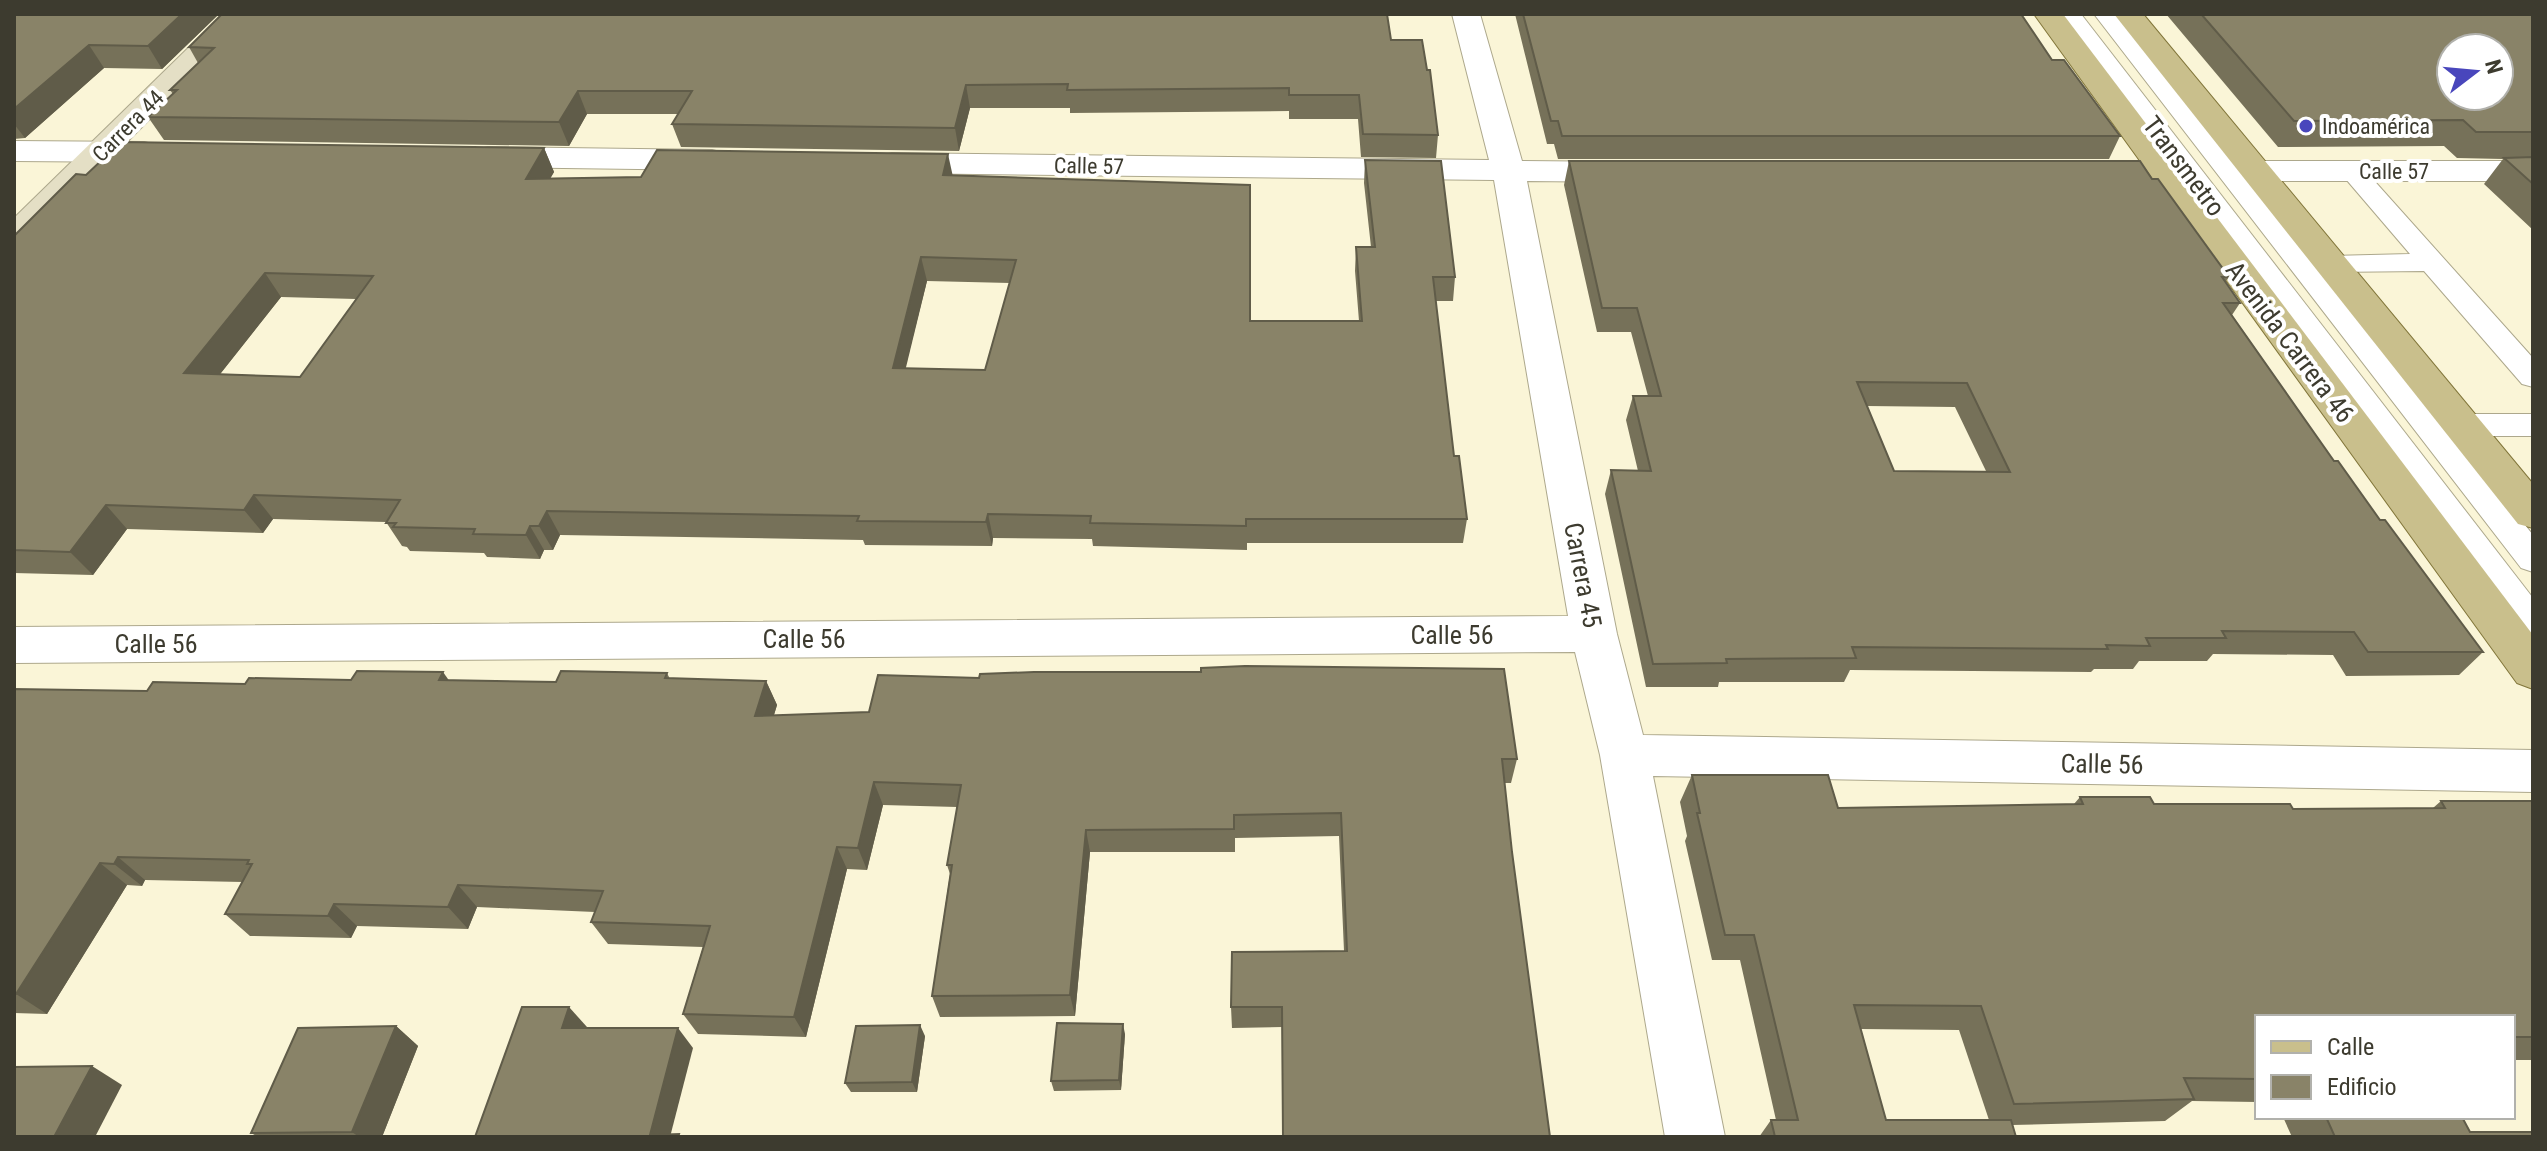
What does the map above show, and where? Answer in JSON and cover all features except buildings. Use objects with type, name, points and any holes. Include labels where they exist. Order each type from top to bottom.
[{"type":"main road","name":"Avenida Carrera 46","points":[[2048,14],[2533,670]]},
{"type":"main road","points":[[2128,14],[2533,513]]},
{"type":"street","name":"Carrera 44","points":[[14,237],[240,14]]},
{"type":"street","name":"Carrera 45","points":[[1465,17],[1509,172],[1594,634],[1624,755],[1695,1137]]},
{"type":"street","points":[[14,151],[167,152]]},
{"type":"street","points":[[455,156],[742,160]]},
{"type":"street","name":"Calle 57","points":[[854,162],[1651,172]]},
{"type":"street","name":"Calle 57","points":[[2255,171],[2533,171]]},
{"type":"street","points":[[2125,172],[2164,172]]},
{"type":"street","name":"Calle 56","points":[[14,645],[1594,634]]},
{"type":"street","name":"Calle 56","points":[[1624,755],[2533,771]]},
{"type":"lane","name":"Transmetro","points":[[2069,14],[2533,624]]},
{"type":"lane","name":"Transmetro","points":[[2105,14],[2533,559]]},
{"type":"lane","points":[[2352,171],[2533,377]]},
{"type":"lane","points":[[2331,264],[2432,262]]},
{"type":"lane","points":[[2461,425],[2533,425]]},
{"type":"place","name":"Indoamérica","points":[[2306,126]]}]
